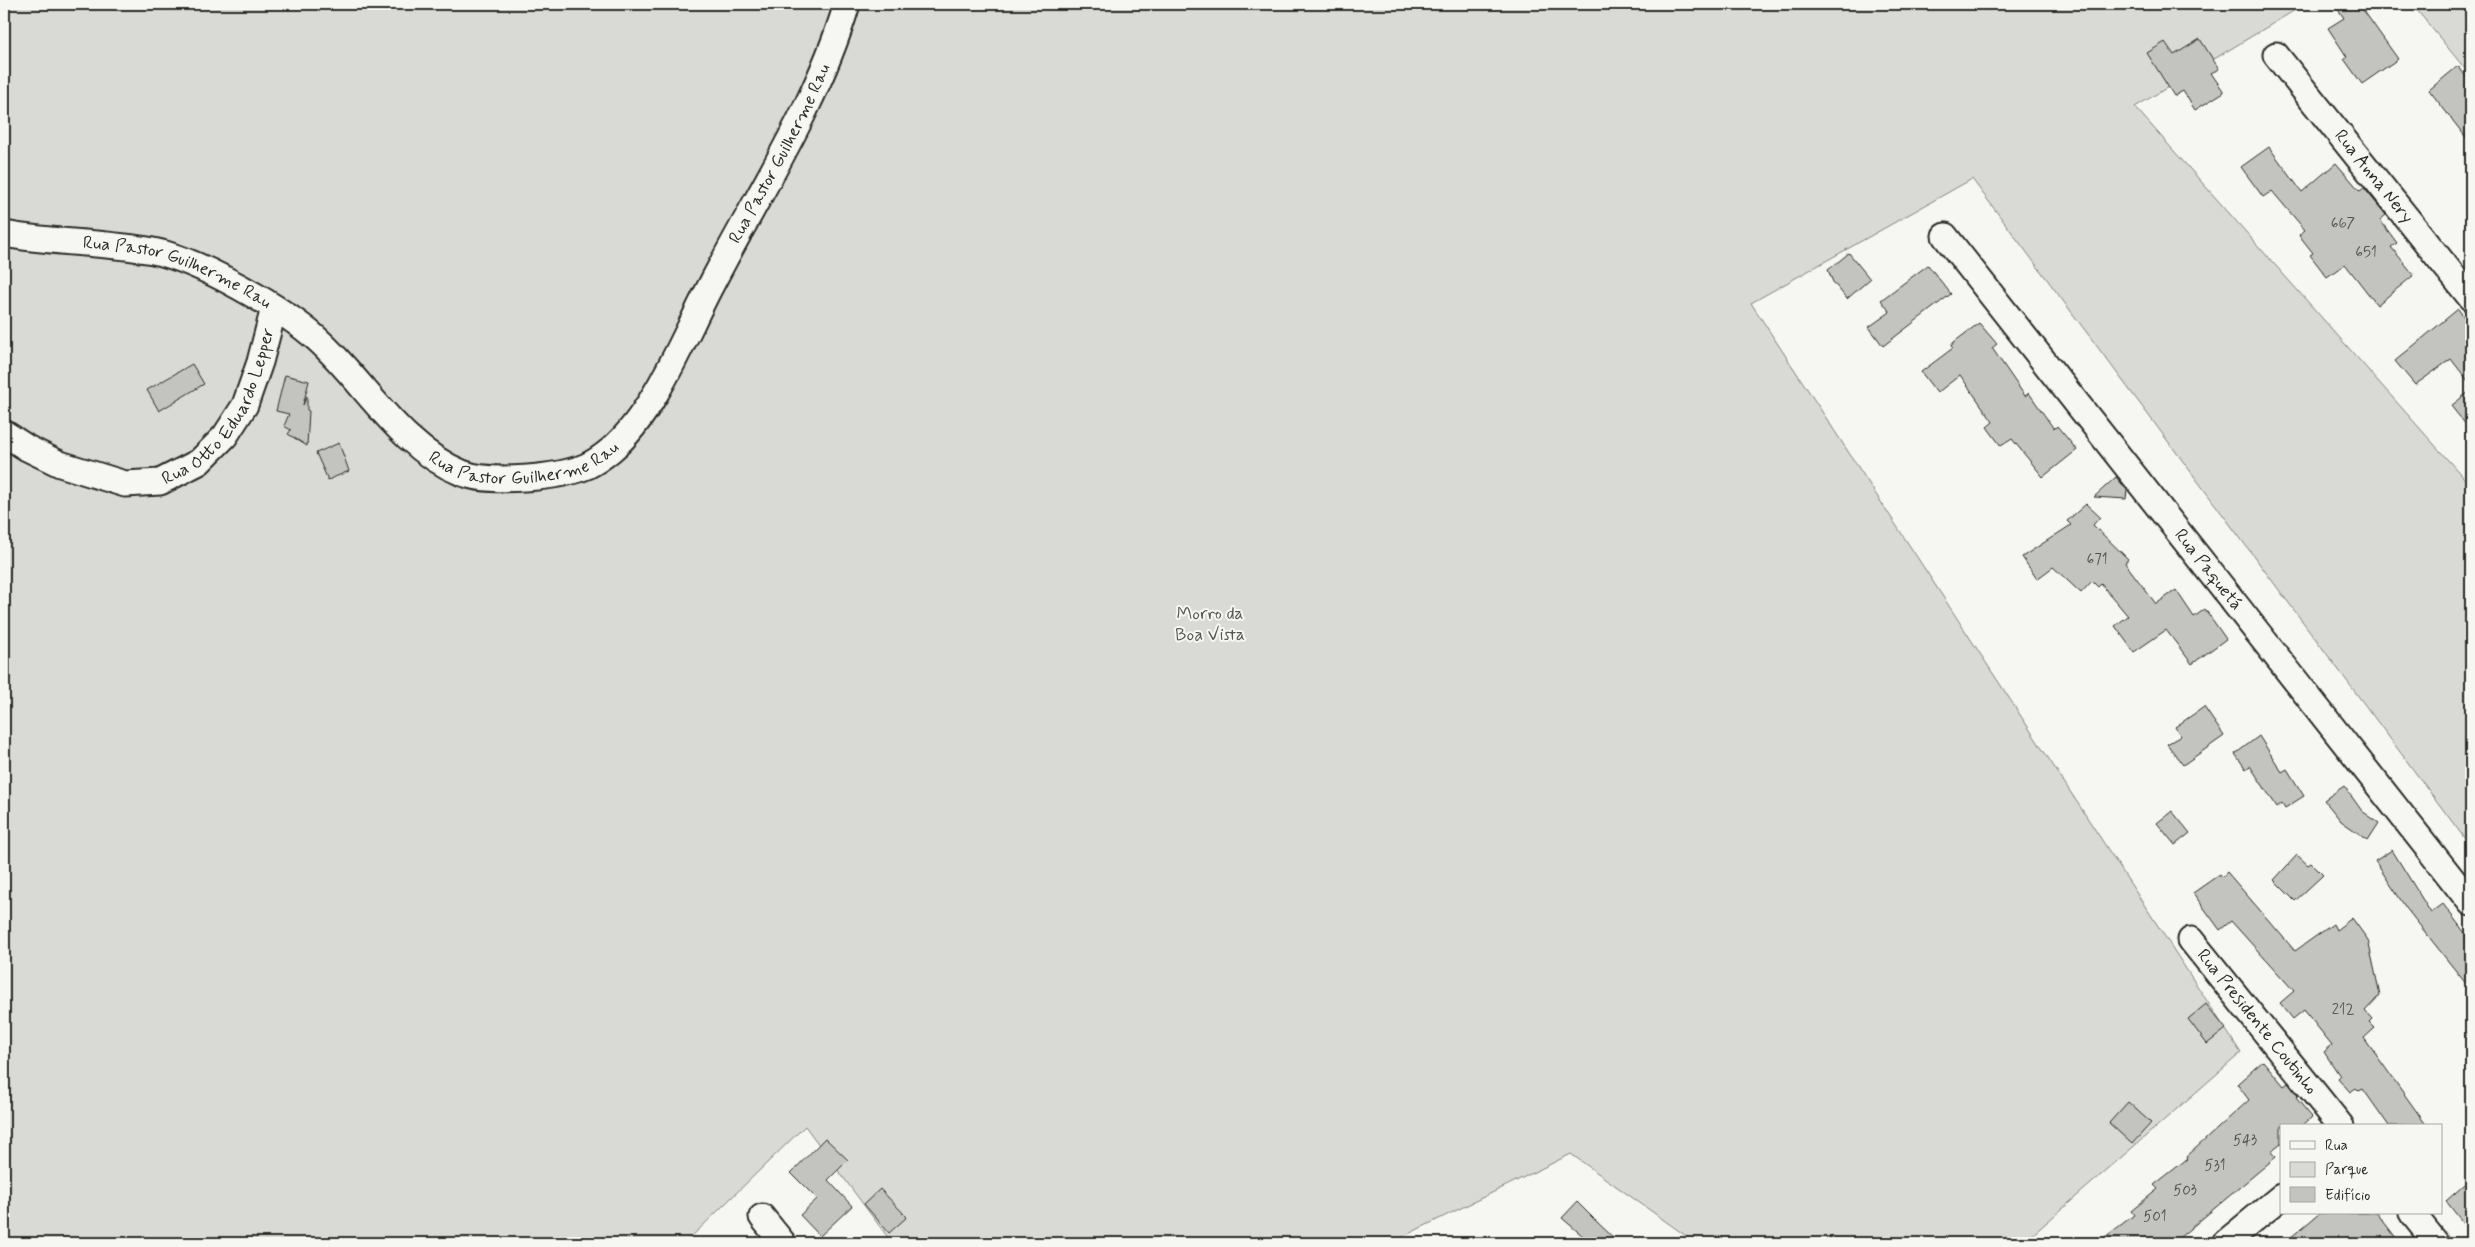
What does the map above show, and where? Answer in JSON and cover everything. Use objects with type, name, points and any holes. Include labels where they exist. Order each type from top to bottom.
[{"type":"street","name":"Rua Pastor Guilherme Rau","points":[[4,234],[158,252],[209,272],[274,308],[320,342],[407,436],[433,458],[464,474],[523,478],[560,474],[588,466],[612,449],[638,421],[661,382],[814,93],[837,37],[847,4]]},
{"type":"street","name":"Rua Anna Nery","points":[[2276,55],[2471,298]]},
{"type":"street","name":"Rua Paquetá","points":[[1945,236],[2471,903]]},
{"type":"street","name":"Rua Otto Eduardo Lepper","points":[[4,433],[27,448],[60,464],[125,484],[160,482],[199,462],[225,436],[245,405],[260,362],[274,308]]},
{"type":"street","name":"Rua Presidente Coutinho","points":[[2191,940],[2339,1124]]},
{"type":"street","points":[[2225,1243],[2280,1198]]},
{"type":"street","points":[[2248,1243],[2280,1203]]},
{"type":"street","points":[[2413,1214],[2436,1243]]},
{"type":"street","points":[[762,1217],[783,1243]]},
{"type":"green space","name":"Morro da Boa Vista","points":[[4,4],[2305,4],[2135,107],[2471,486],[2471,847],[1972,179],[1751,303],[2241,1053],[2023,1243],[1696,1243],[1571,1154],[1390,1243],[892,1243],[805,1126],[685,1243],[4,1243]]},
{"type":"green space","points":[[2412,4],[2471,4],[2471,76]]},
{"type":"building","points":[[2334,4],[2359,4],[2398,59],[2362,84],[2344,59],[2347,57],[2328,28],[2344,18]]},
{"type":"building","points":[[2200,39],[2219,69],[2211,73],[2224,92],[2195,110],[2183,91],[2174,96],[2147,53],[2165,42],[2174,55]]},
{"type":"building","points":[[2458,66],[2471,83],[2471,144],[2429,90]]},
{"type":"building","points":[[2269,147],[2302,192],[2336,163],[2360,191],[2364,188],[2386,215],[2380,220],[2397,243],[2391,247],[2414,275],[2377,305],[2345,264],[2327,277],[2310,255],[2313,253],[2299,235],[2305,230],[2272,191],[2263,197],[2241,167]]},
{"type":"building","points":[[1849,253],[1870,279],[1847,299],[1833,282],[1828,270]]},
{"type":"building","points":[[1928,265],[1951,294],[1883,346],[1869,327],[1890,312],[1881,300]]},
{"type":"building","points":[[2458,309],[2471,326],[2471,385],[2451,359],[2415,385],[2395,361]]},
{"type":"building","points":[[1979,323],[1997,344],[1992,348],[2025,396],[2029,393],[2054,429],[2057,426],[2077,450],[2043,477],[2012,439],[2001,446],[1987,427],[1993,422],[1960,375],[1937,393],[1921,372],[1953,348],[1951,346],[1954,342]]},
{"type":"building","points":[[192,364],[204,384],[159,411],[147,390]]},
{"type":"building","points":[[285,375],[309,381],[303,405],[307,396],[307,410],[309,411],[307,446],[288,434],[291,430],[284,426],[289,414],[276,411]]},
{"type":"building","points":[[2471,390],[2471,431],[2451,406]]},
{"type":"building","points":[[339,443],[349,471],[328,480],[316,453]]},
{"type":"building","points":[[2116,477],[2127,490],[2126,499],[2094,497]]},
{"type":"building","points":[[2086,504],[2100,517],[2093,525],[2128,559],[2125,563],[2156,604],[2176,590],[2194,617],[2205,609],[2226,639],[2192,664],[2166,630],[2134,652],[2115,626],[2128,616],[2101,584],[2098,587],[2092,581],[2081,593],[2053,567],[2037,579],[2022,557],[2071,525],[2067,521]]},
{"type":"building","points":[[2204,707],[2224,736],[2183,765],[2167,744],[2181,736],[2175,727]]},
{"type":"building","points":[[2259,736],[2282,772],[2287,769],[2304,796],[2285,808],[2282,803],[2277,807],[2250,766],[2246,769],[2235,754]]},
{"type":"building","points":[[2344,786],[2362,811],[2379,823],[2368,840],[2341,821],[2324,800]]},
{"type":"building","points":[[2172,811],[2190,833],[2175,845],[2157,823]]},
{"type":"building","points":[[2392,850],[2431,913],[2443,904],[2471,941],[2471,990],[2406,908],[2375,861]]},
{"type":"building","points":[[2297,855],[2308,865],[2311,863],[2323,875],[2295,901],[2274,880]]},
{"type":"building","points":[[2227,872],[2295,951],[2333,924],[2336,930],[2352,918],[2368,940],[2380,995],[2365,1011],[2372,1019],[2369,1022],[2375,1028],[2364,1038],[2426,1124],[2388,1124],[2363,1089],[2359,1091],[2356,1088],[2350,1092],[2338,1078],[2340,1076],[2324,1052],[2332,1045],[2304,1010],[2293,1019],[2280,1003],[2294,991],[2231,921],[2220,930],[2193,893],[2220,874],[2222,877]]},
{"type":"building","points":[[2206,1004],[2226,1029],[2207,1044],[2188,1019]]},
{"type":"building","points":[[2263,1061],[2284,1086],[2288,1083],[2298,1096],[2296,1098],[2312,1117],[2304,1124],[2280,1124],[2280,1145],[2271,1152],[2276,1157],[2173,1243],[2097,1243],[2134,1215],[2131,1211],[2158,1189],[2154,1185],[2187,1159],[2186,1157],[2249,1100],[2237,1084]]},
{"type":"building","points":[[2128,1102],[2151,1123],[2132,1144],[2109,1123]]},
{"type":"building","points":[[825,1138],[848,1160],[828,1180],[852,1206],[820,1236],[800,1215],[817,1199],[791,1173]]},
{"type":"building","points":[[2471,1179],[2471,1233],[2446,1201]]},
{"type":"building","points":[[880,1189],[907,1217],[889,1233],[864,1204]]},
{"type":"building","points":[[1577,1202],[1619,1243],[1591,1243],[1562,1218]]},
{"type":"building","points":[[2319,1214],[2378,1214],[2400,1243],[2284,1243]]}]
